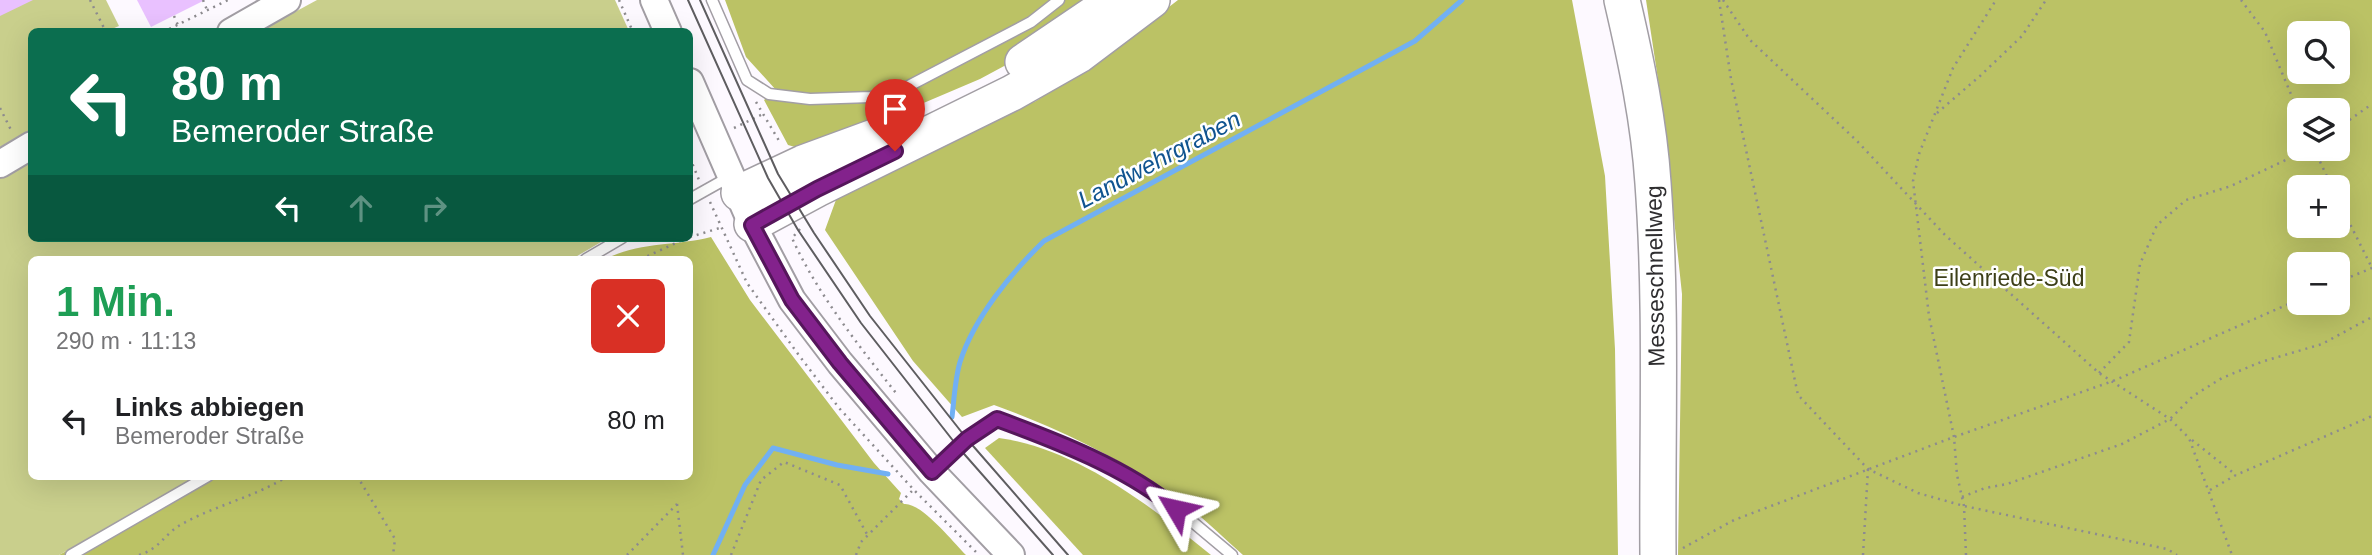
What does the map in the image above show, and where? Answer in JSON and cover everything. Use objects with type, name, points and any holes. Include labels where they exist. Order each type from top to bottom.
[{"type":"highway","points":[[735,184],[803,163],[926,117],[1030,58],[1116,0]]},
{"type":"highway","points":[[738,226],[1012,93],[1079,55],[1152,0]]},
{"type":"highway","name":"Messeschnellweg","points":[[1600,0],[1615,67],[1629,178],[1638,396],[1639,555]]},
{"type":"highway","name":"Messeschnellweg","points":[[1622,0],[1637,65],[1654,192],[1670,552]]},
{"type":"main road","points":[[236,28],[254,13],[287,0]]},
{"type":"main road","points":[[654,0],[666,28]]},
{"type":"main road","points":[[693,89],[735,184],[738,226],[840,363],[932,472],[1011,555]]},
{"type":"lane","points":[[712,0],[747,80],[769,94],[810,99],[871,97],[899,90],[1031,22],[1059,0]]},
{"type":"lane","points":[[693,197],[704,191],[735,184]]},
{"type":"lane","points":[[591,256],[615,242]]},
{"type":"lane","points":[[932,472],[967,439],[997,419],[1062,443],[1158,494],[1232,555]]},
{"type":"lane","points":[[71,555],[201,480]]},
{"type":"path","points":[[90,0],[104,28]]},
{"type":"path","points":[[203,0],[208,10]]},
{"type":"path","points":[[170,28],[228,0]]},
{"type":"path","points":[[619,0],[631,28]]},
{"type":"path","points":[[1721,0],[1750,40],[1857,141],[1945,235],[2099,373],[2171,419],[2189,438],[2235,475]]},
{"type":"path","points":[[1721,0],[1731,79],[1798,395],[1868,469],[1918,494],[2166,549],[2177,555]]},
{"type":"path","points":[[1966,555],[1964,506],[1957,475],[1954,437],[1929,316],[1913,181],[1919,154],[1953,68],[1996,0]]},
{"type":"path","points":[[1937,113],[2022,36],[2046,0]]},
{"type":"path","points":[[2241,0],[2265,32],[2292,98]]},
{"type":"path","points":[[174,16],[180,28]]},
{"type":"path","points":[[2350,120],[2372,104]]},
{"type":"path","points":[[0,108],[18,153]]},
{"type":"path","points":[[2099,373],[2129,342],[2140,264],[2157,225],[2186,200],[2231,186],[2287,160]]},
{"type":"path","points":[[693,165],[704,191]]},
{"type":"path","points":[[2350,224],[2372,268],[2350,277]]},
{"type":"path","points":[[693,236],[738,226]]},
{"type":"path","points":[[647,256],[677,242]]},
{"type":"path","points":[[800,256],[831,305],[895,393]]},
{"type":"path","points":[[1670,552],[1724,524],[1954,437],[2113,381],[2287,305]]},
{"type":"path","points":[[1962,497],[2122,444],[2171,419],[2193,396],[2222,378],[2261,362],[2322,344],[2372,317]]},
{"type":"path","points":[[2210,490],[2235,475],[2372,416]]},
{"type":"path","points":[[2189,438],[2232,555]]},
{"type":"path","points":[[732,555],[761,480],[784,462],[840,485],[868,536]]},
{"type":"path","points":[[1863,555],[1868,469]]},
{"type":"path","points":[[856,555],[861,542],[932,472]]},
{"type":"path","points":[[139,555],[152,551],[180,524],[281,480]]},
{"type":"path","points":[[359,480],[395,539],[393,555]]},
{"type":"path","points":[[627,555],[677,504],[683,555]]},
{"type":"green space","points":[[0,0],[106,0],[119,26],[114,28],[28,28],[28,131],[0,147]]},
{"type":"green space","points":[[317,0],[615,0],[628,28],[266,28]]},
{"type":"green space","points":[[725,0],[1099,0],[1006,65],[980,79],[893,116],[802,149],[788,145],[764,100],[776,90],[746,57]]},
{"type":"green space","points":[[1178,0],[1572,0],[1605,176],[1615,349],[1618,555],[1243,555],[1173,495],[1086,444],[994,405],[962,417],[913,361],[825,230],[837,197],[919,152],[1036,101],[1108,54]]},
{"type":"green space","name":"Eilenriede-Süd","points":[[1646,0],[2372,0],[2372,555],[1678,555],[1682,294],[1662,106]]},
{"type":"green space","points":[[28,160],[28,242],[601,242],[577,256],[28,256],[28,480],[190,480],[59,555],[0,555],[0,176]]},
{"type":"green space","points":[[711,237],[750,300],[874,463],[901,493],[899,499],[928,516],[966,555],[59,555],[198,480],[693,480],[693,256],[613,256],[644,247]]},
{"type":"green space","points":[[999,438],[1056,454],[1112,482],[1211,555],[1083,555],[985,448]]},
{"type":"building","points":[[0,0],[33,0],[0,16]]},
{"type":"building","points":[[137,0],[205,0],[151,27]]},
{"type":"waterway","name":"Landwehrgraben","points":[[952,417],[958,369],[974,329],[995,297],[1044,241],[1415,41],[1462,0]]},
{"type":"waterway","name":"Landwehrgraben","points":[[713,555],[745,485],[773,448],[837,465],[888,474]]},
{"type":"tram line","points":[[688,0],[768,178],[798,230],[861,323],[958,447],[1053,555]]},
{"type":"tram line","points":[[700,0],[778,174],[814,233],[870,316],[967,439],[1068,555]]},
{"type":"route","points":[[895,151],[752,225],[792,300],[840,363],[932,472],[967,439],[997,419],[1062,443],[1158,494],[1176,509]]}]
